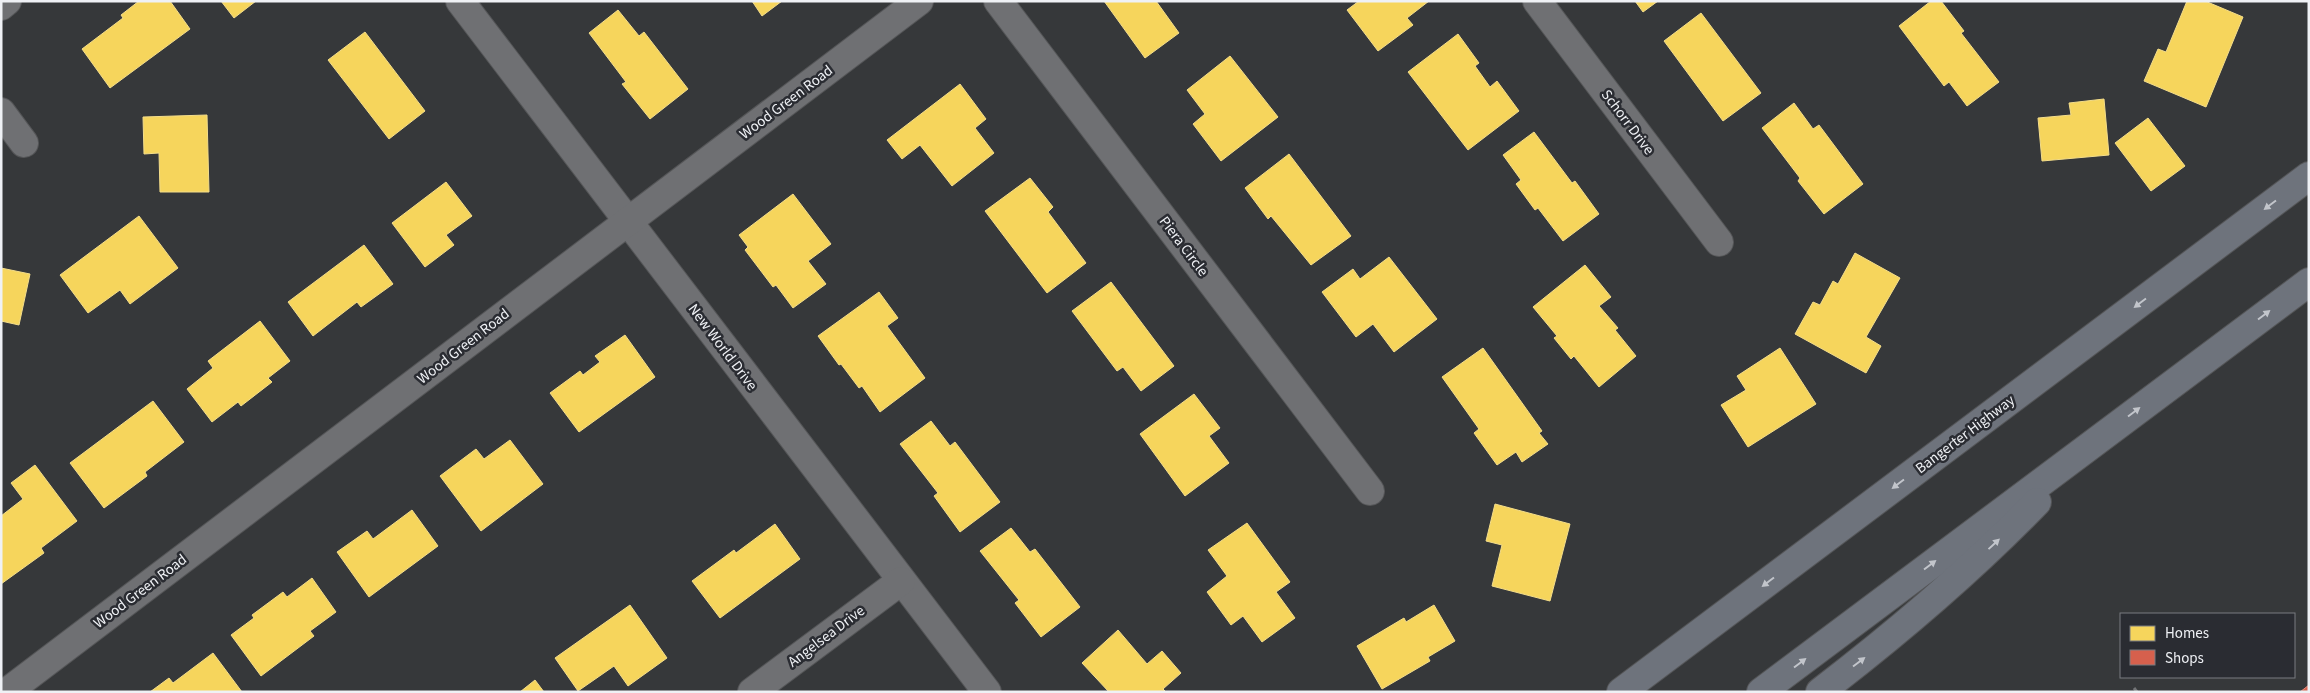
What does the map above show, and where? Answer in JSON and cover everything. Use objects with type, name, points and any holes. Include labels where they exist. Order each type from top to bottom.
[{"type":"highway","name":"Bangerter Highway","points":[[1621,692],[2309,176]]},
{"type":"highway","points":[[1761,692],[2309,282]]},
{"type":"highway","points":[[1820,692],[1881,646],[1927,607],[2011,528],[2095,442]]},
{"type":"street","points":[[1,6],[7,1]]},
{"type":"street","name":"New World Drive","points":[[460,1],[986,692]]},
{"type":"street","name":"Wood Green Road","points":[[7,692],[919,1]]},
{"type":"street","name":"Piera Circle","points":[[998,1],[1370,491]]},
{"type":"street","name":"Schorr Drive","points":[[1537,1],[1719,242]]},
{"type":"street","points":[[1,112],[24,143]]},
{"type":"street","name":"Angelsea Drive","points":[[752,692],[901,581]]},
{"type":"path","points":[[2134,688],[2137,692]]},
{"type":"building: Homes","points":[[139,1],[170,1],[190,29],[110,88],[82,49],[123,18],[121,15]]},
{"type":"building: Homes","points":[[221,1],[256,1],[234,18]]},
{"type":"building: Homes","points":[[752,1],[782,1],[762,16]]},
{"type":"building: Homes","points":[[1104,1],[1156,1],[1179,33],[1145,58]]},
{"type":"building: Homes","points":[[1359,1],[1429,1],[1407,18],[1413,25],[1378,51],[1347,10]]},
{"type":"building: Homes","points":[[1635,1],[1658,1],[1643,12]]},
{"type":"building: Homes","points":[[1931,1],[1941,1],[1964,31],[1961,33],[1999,82],[1967,106],[1949,82],[1944,86],[1899,26]]},
{"type":"building: Homes","points":[[2187,1],[2205,1],[2243,17],[2206,107],[2144,81],[2158,49],[2166,52]]},
{"type":"building: Homes","points":[[618,10],[639,36],[644,32],[688,89],[650,119],[622,84],[626,82],[589,33]]},
{"type":"building: Homes","points":[[1701,13],[1761,93],[1723,121],[1664,41]]},
{"type":"building: Homes","points":[[365,32],[425,111],[389,139],[328,60]]},
{"type":"building: Homes","points":[[1458,34],[1479,63],[1475,66],[1490,87],[1497,81],[1519,111],[1468,150],[1408,72]]},
{"type":"building: Homes","points":[[1230,56],[1278,117],[1221,161],[1193,124],[1205,114],[1187,90]]},
{"type":"building: Homes","points":[[960,84],[986,119],[975,128],[994,153],[952,186],[920,145],[902,159],[887,140]]},
{"type":"building: Homes","points":[[2104,99],[2109,155],[2042,161],[2038,118],[2071,115],[2069,103]]},
{"type":"building: Homes","points":[[1794,103],[1813,129],[1819,125],[1863,184],[1824,214],[1798,181],[1800,178],[1762,128]]},
{"type":"building: Homes","points":[[207,115],[209,192],[160,192],[159,153],[144,154],[143,117]]},
{"type":"building: Homes","points":[[2148,118],[2185,166],[2151,191],[2115,143]]},
{"type":"building: Homes","points":[[1534,132],[1572,183],[1575,181],[1599,214],[1563,241],[1538,208],[1535,210],[1516,184],[1521,180],[1503,155]]},
{"type":"building: Homes","points":[[1289,154],[1351,236],[1311,265],[1271,216],[1268,219],[1245,188]]},
{"type":"building: Homes","points":[[1030,178],[1053,207],[1048,212],[1086,263],[1047,293],[985,211]]},
{"type":"building: Homes","points":[[446,182],[472,216],[446,235],[454,245],[425,267],[392,223]]},
{"type":"building: Homes","points":[[793,194],[831,244],[808,261],[826,284],[793,308],[776,285],[773,287],[745,250],[748,247],[739,235]]},
{"type":"building: Homes","points":[[139,216],[178,268],[130,304],[120,290],[88,313],[60,275]]},
{"type":"building: Homes","points":[[364,245],[393,284],[361,307],[357,302],[313,336],[288,302]]},
{"type":"building: Homes","points":[[1855,253],[1900,278],[1866,337],[1881,346],[1866,373],[1795,334],[1813,302],[1820,305],[1833,281],[1838,284]]},
{"type":"building: Homes","points":[[1389,257],[1437,319],[1394,352],[1373,324],[1356,337],[1322,292],[1353,269],[1360,279]]},
{"type":"building: Homes","points":[[1585,265],[1611,297],[1599,306],[1618,328],[1615,330],[1636,356],[1599,387],[1574,356],[1571,359],[1554,338],[1557,336],[1533,307]]},
{"type":"building: Homes","points":[[1,268],[30,274],[19,325],[1,321]]},
{"type":"building: Homes","points":[[1111,282],[1174,366],[1141,391],[1123,367],[1117,371],[1072,311]]},
{"type":"building: Homes","points":[[879,292],[898,318],[887,326],[925,378],[880,412],[862,386],[859,388],[818,336]]},
{"type":"building: Homes","points":[[260,321],[290,361],[268,378],[272,382],[241,406],[238,402],[212,422],[187,389],[213,368],[208,361]]},
{"type":"building: Homes","points":[[625,335],[655,377],[579,432],[550,393],[580,371],[583,375],[600,362],[595,356]]},
{"type":"building: Homes","points":[[1483,348],[1542,431],[1539,433],[1548,444],[1522,462],[1516,452],[1497,465],[1474,433],[1479,429],[1442,377]]},
{"type":"building: Homes","points":[[1780,348],[1816,404],[1748,447],[1721,405],[1746,390],[1737,376]]},
{"type":"building: Homes","points":[[1194,394],[1220,428],[1209,436],[1229,463],[1185,496],[1140,434]]},
{"type":"building: Homes","points":[[153,401],[184,442],[145,472],[147,476],[104,508],[70,463]]},
{"type":"building: Homes","points":[[931,421],[950,446],[955,442],[1000,502],[960,532],[934,496],[938,493],[900,444]]},
{"type":"building: Homes","points":[[510,440],[543,484],[481,531],[440,476],[476,449],[484,459]]},
{"type":"building: Homes","points":[[35,465],[77,521],[41,548],[44,553],[1,584],[1,516],[23,499],[11,483]]},
{"type":"building: Homes","points":[[1495,504],[1570,524],[1550,601],[1492,586],[1502,545],[1486,541]]},
{"type":"building: Homes","points":[[412,510],[438,546],[369,597],[337,552],[367,531],[373,539]]},
{"type":"building: Homes","points":[[1247,523],[1290,582],[1276,592],[1295,618],[1262,642],[1243,616],[1231,625],[1207,592],[1227,576],[1208,550]]},
{"type":"building: Homes","points":[[775,524],[800,559],[720,618],[692,581],[734,550],[736,553]]},
{"type":"building: Homes","points":[[1011,528],[1030,552],[1035,549],[1080,607],[1041,637],[1015,603],[1019,600],[980,551]]},
{"type":"building: Homes","points":[[312,578],[336,612],[310,631],[314,636],[261,676],[231,635],[254,618],[252,615],[283,592],[287,597]]},
{"type":"building: Homes","points":[[630,605],[667,658],[628,686],[614,666],[578,691],[555,658]]},
{"type":"building: Homes","points":[[1434,605],[1455,641],[1428,657],[1430,661],[1382,689],[1357,646],[1404,618],[1406,622]]},
{"type":"building: Homes","points":[[1118,630],[1147,664],[1162,651],[1181,673],[1163,689],[1166,692],[1109,692],[1082,663]]},
{"type":"building: Homes","points":[[213,653],[242,692],[150,692],[169,678],[173,683]]},
{"type":"building: Homes","points":[[535,680],[544,692],[520,692]]},
{"type":"building: Shops","points":[[2309,685],[2309,692],[2300,692]]}]
